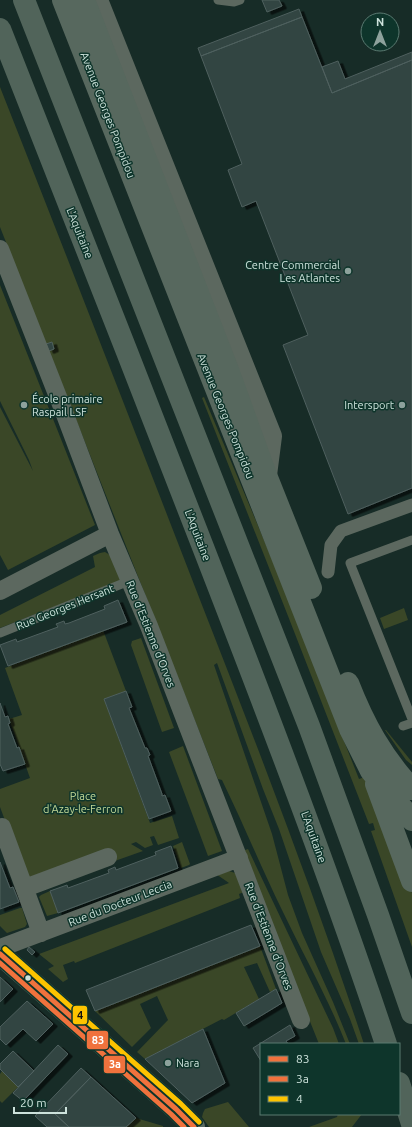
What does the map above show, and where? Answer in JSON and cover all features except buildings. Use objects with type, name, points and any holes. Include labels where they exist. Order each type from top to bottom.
[{"type":"highway","points":[[24,0],[309,726],[366,880],[412,1013]]},
{"type":"highway","name":"L'Aquitaine","points":[[0,29],[153,417],[301,801],[386,1043]]},
{"type":"highway","points":[[400,1086],[412,1124]]},
{"type":"main road","name":"Avenue Georges Pompidou","points":[[63,0],[101,70],[225,362],[266,475],[356,704],[364,722],[390,765],[412,789]]},
{"type":"main road","name":"Avenue Georges Pompidou","points":[[84,0],[101,70],[350,729],[371,771],[412,820]]},
{"type":"main road","points":[[371,771],[412,881]]},
{"type":"main road","points":[[0,954],[181,1118],[194,1127]]},
{"type":"street","points":[[97,0],[271,436],[266,475]]},
{"type":"street","name":"Rue d'Estienne d'Orves","points":[[0,249],[110,534],[149,626],[302,1020]]},
{"type":"street","points":[[328,572],[331,545],[341,531],[412,505]]},
{"type":"street","points":[[0,591],[110,534]]},
{"type":"street","points":[[2,827],[42,933]]},
{"type":"street","points":[[25,888],[108,857]]},
{"type":"street","name":"Rue du Docteur Leccia","points":[[0,948],[239,858]]},
{"type":"lane","points":[[218,0],[234,2],[240,0]]},
{"type":"lane","points":[[412,540],[350,563],[412,719]]},
{"type":"lane","name":"Rue Georges Hersant","points":[[0,633],[129,581]]},
{"type":"green space","points":[[0,87],[265,769],[326,933],[364,1043],[359,1043],[321,952],[279,829],[217,663],[214,665],[272,834],[288,895],[302,933],[350,1043],[346,1043],[274,894],[222,780],[218,779],[0,227]]},
{"type":"green space","name":"École primaire Raspail LSF","points":[[0,285],[95,525],[8,570],[0,555],[0,407],[33,471],[0,401]]},
{"type":"green space","points":[[204,397],[274,564],[359,779],[365,777],[409,885],[412,893],[412,947],[371,831],[375,830],[373,823],[369,824],[202,398]]},
{"type":"green space","points":[[105,552],[110,555],[122,580],[0,628],[0,615],[95,567],[93,556]]},
{"type":"green space","points":[[404,608],[408,620],[384,629],[380,618]]},
{"type":"green space","name":"Place d'Azay-le-Ferron","points":[[103,630],[126,691],[104,699],[150,823],[172,816],[179,838],[158,845],[154,836],[150,837],[153,845],[145,848],[136,842],[131,844],[143,851],[112,862],[28,882],[0,807],[0,789],[30,778],[9,719],[22,715],[5,668]]},
{"type":"green space","points":[[141,638],[174,728],[162,732],[131,645],[132,641]]},
{"type":"green space","points":[[385,730],[412,762],[412,765],[406,760]]},
{"type":"green space","points":[[183,746],[222,851],[208,856],[169,752]]},
{"type":"green space","points":[[182,842],[190,864],[181,868],[173,846]]},
{"type":"green space","points":[[248,849],[333,1028],[339,1043],[319,1043],[242,851]]},
{"type":"green space","points":[[229,871],[235,873],[244,892],[239,894],[240,898],[75,963],[74,961],[63,965],[68,979],[63,982],[48,969],[54,966],[39,954],[229,883],[216,874]]},
{"type":"green space","points":[[50,891],[58,913],[47,916],[39,897]]},
{"type":"green space","points":[[22,908],[27,924],[25,927],[7,933],[0,926],[0,915]]},
{"type":"green space","points":[[260,946],[276,989],[270,992],[257,963],[244,967],[259,999],[224,1020],[222,1019],[145,1059],[137,1052],[168,1020],[157,996],[140,1004],[151,1028],[132,1047],[95,1011]]},
{"type":"green space","points":[[2,1071],[18,1087],[2,1103],[0,1101],[0,1074]]},
{"type":"green space","points":[[228,1102],[249,1127],[209,1127],[202,1117],[205,1109]]},
{"type":"green space","points":[[338,1115],[361,1115],[352,1127],[309,1127],[337,1117]]},
{"type":"green space","points":[[136,1118],[163,1126],[163,1127],[126,1127]]},
{"type":"transit line","name":"4","points":[[5,949],[181,1104],[199,1122]]},
{"type":"transit line","name":"83","points":[[0,954],[176,1109],[194,1127]]},
{"type":"transit line","name":"3a","points":[[0,963],[184,1127]]},
{"type":"place","name":"Centre Commercial Les Atlantes","points":[[348,271]]},
{"type":"place","name":"École primaire Raspail LSF","points":[[24,405]]},
{"type":"place","name":"Intersport","points":[[402,405]]},
{"type":"place","name":"Nara","points":[[168,1063]]}]
